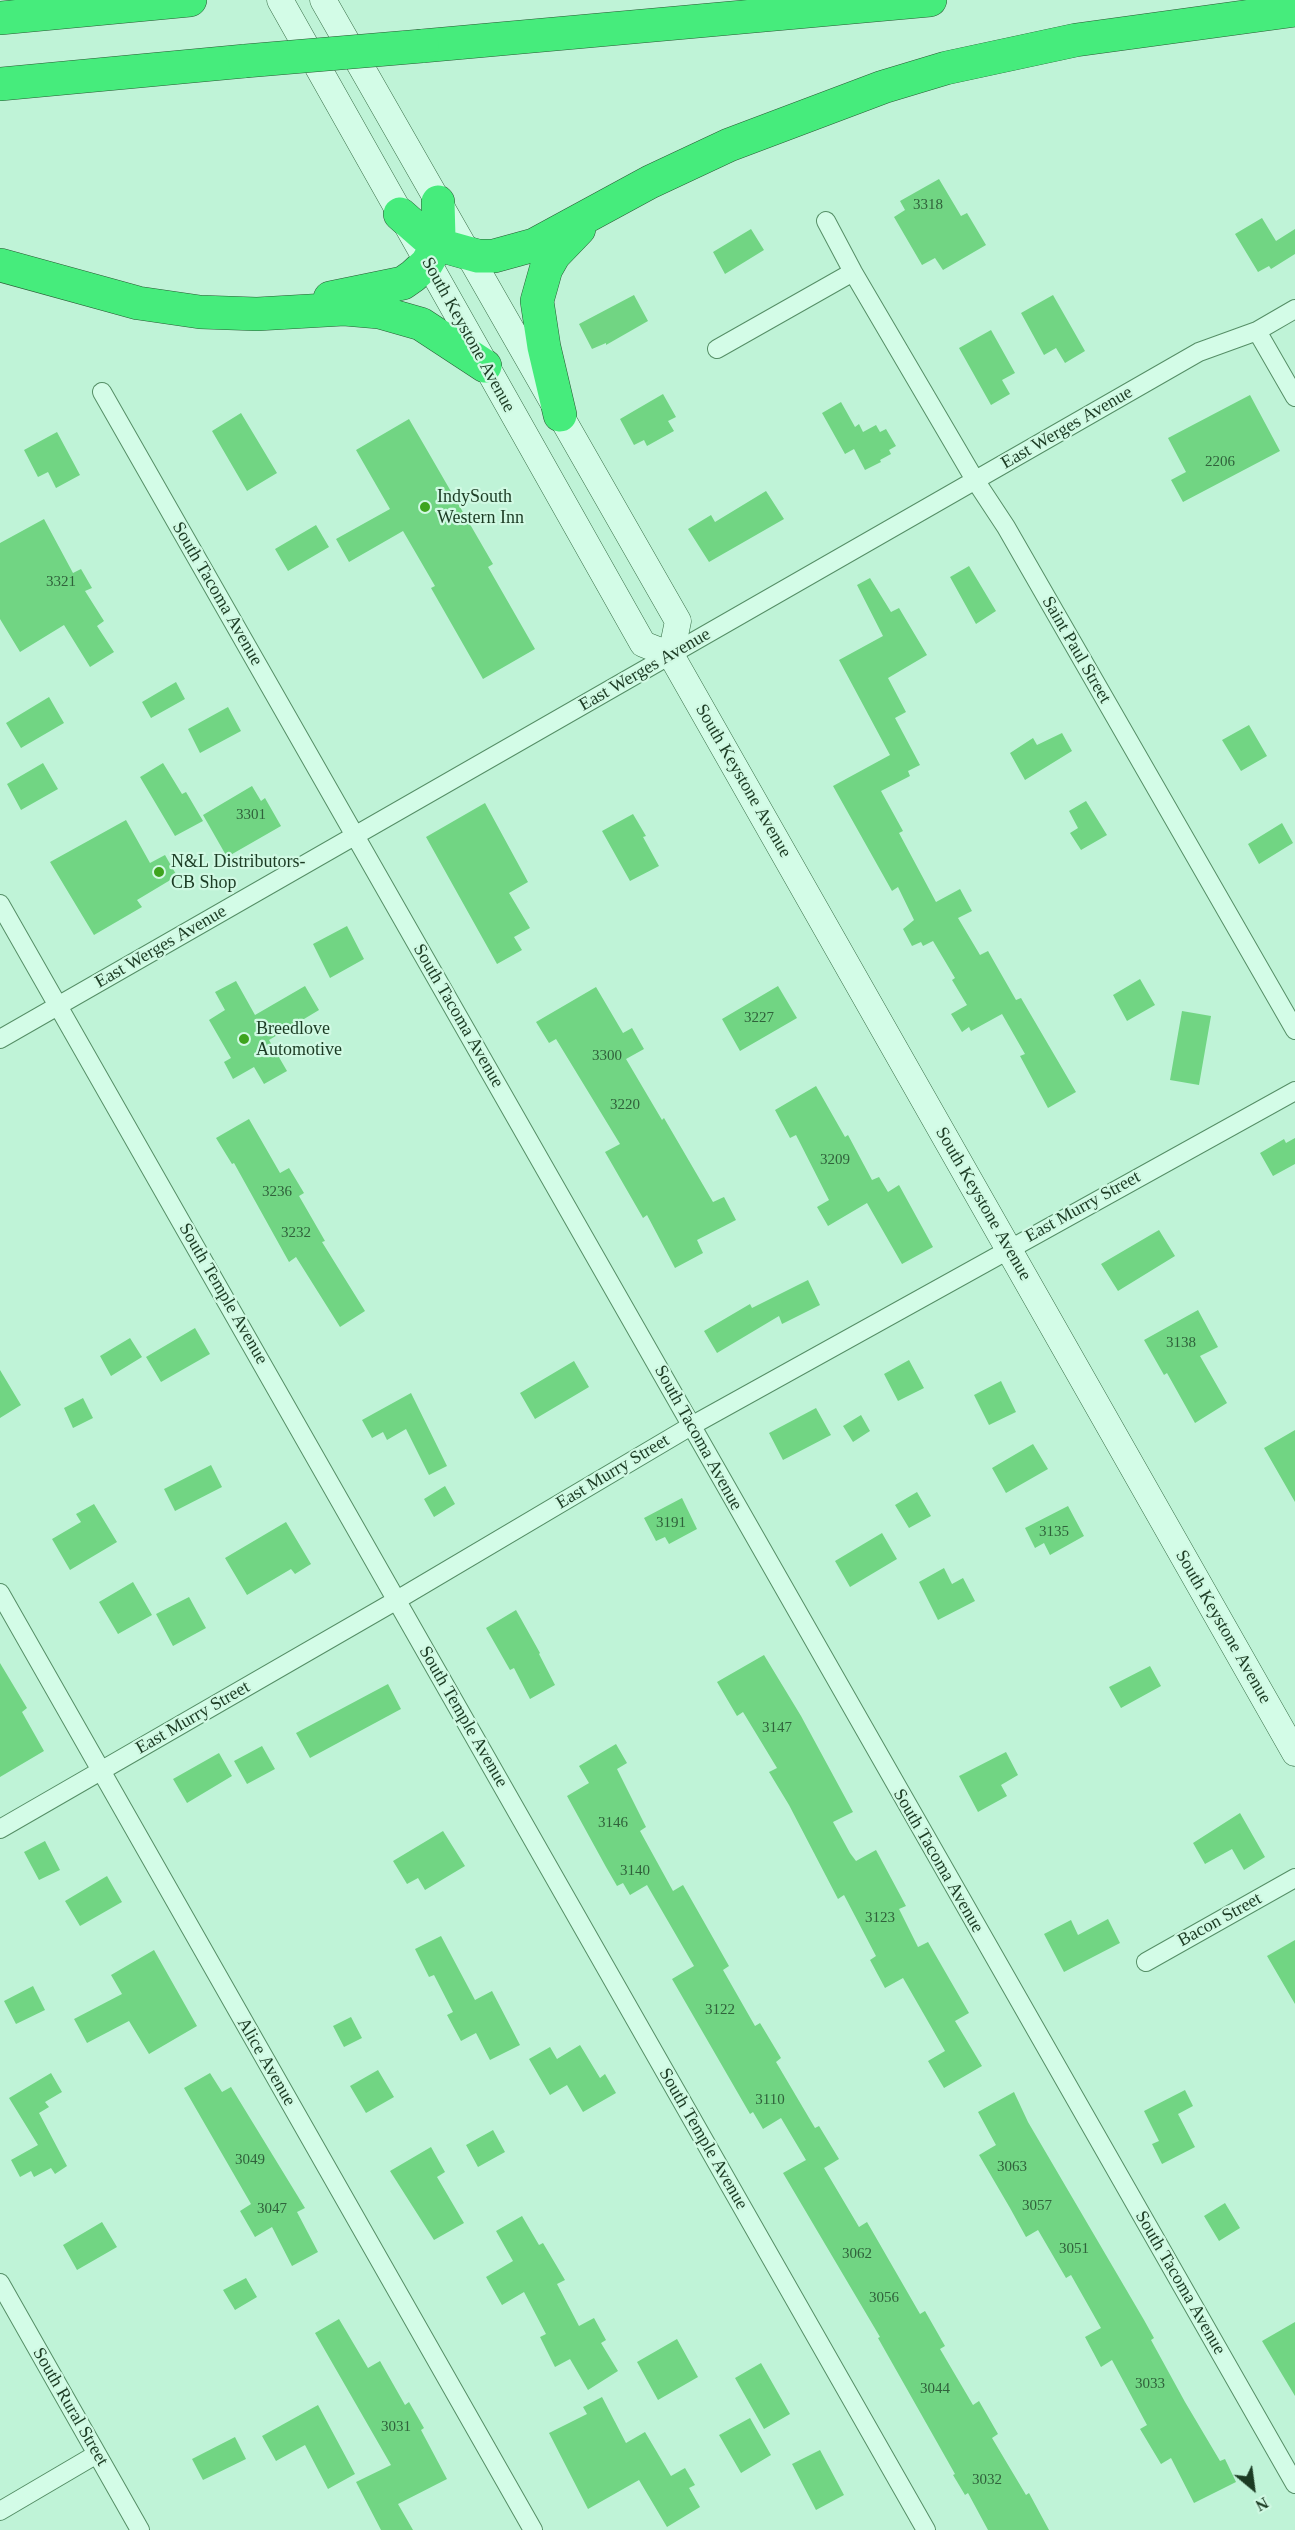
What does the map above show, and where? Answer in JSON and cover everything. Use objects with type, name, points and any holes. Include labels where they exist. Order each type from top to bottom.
[{"type":"highway","points":[[0,18],[190,0]]},
{"type":"highway","points":[[0,84],[930,0]]},
{"type":"highway","points":[[399,214],[444,253],[495,256],[534,244],[650,182],[729,145],[824,107],[916,77],[1010,53],[1077,40],[1295,10]]},
{"type":"highway","points":[[438,202],[444,253]]},
{"type":"highway","points":[[560,415],[544,347],[537,301],[546,269],[554,255],[566,240],[597,212]]},
{"type":"highway","points":[[298,311],[338,295],[403,283],[444,253]]},
{"type":"highway","points":[[0,265],[154,306],[215,313],[257,314],[344,309],[403,316],[441,335],[485,366]]},
{"type":"main road","points":[[280,0],[399,214]]},
{"type":"main road","points":[[323,0],[438,202]]},
{"type":"main road","points":[[444,253],[560,415],[678,621],[671,654]]},
{"type":"main road","name":"South Keystone Avenue","points":[[444,253],[485,366],[643,644],[671,654],[1295,1753]]},
{"type":"street","name":"Saint Paul Street","points":[[826,221],[1295,1030]]},
{"type":"street","points":[[717,349],[854,272]]},
{"type":"street","name":"East Werges Avenue","points":[[0,1039],[1199,352],[1257,331],[1295,309]]},
{"type":"street","points":[[1257,331],[1295,397]]},
{"type":"street","name":"South Tacoma Avenue","points":[[102,392],[1295,2484]]},
{"type":"street","name":"South Temple Avenue","points":[[0,904],[926,2530]]},
{"type":"street","name":"East Murry Street","points":[[0,1829],[397,1600],[691,1426],[1008,1248],[1295,1091]]},
{"type":"street","name":"Alice Avenue","points":[[0,1593],[532,2530]]},
{"type":"street","name":"Bacon Street","points":[[1146,1962],[1295,1878]]},
{"type":"street","name":"South Rural Street","points":[[0,2283],[140,2530]]},
{"type":"street","points":[[0,2511],[97,2454]]},
{"type":"building","points":[[939,179],[961,216],[967,213],[986,245],[943,270],[935,258],[922,265],[894,217],[905,210],[900,201]]},
{"type":"building","points":[[1262,218],[1276,241],[1295,229],[1295,254],[1271,269],[1269,266],[1258,272],[1235,234]]},
{"type":"building","points":[[751,229],[764,250],[725,274],[713,252]]},
{"type":"building","points":[[634,295],[648,321],[606,345],[606,343],[592,349],[579,324]]},
{"type":"building","points":[[1053,295],[1085,351],[1065,363],[1056,348],[1044,355],[1021,313]]},
{"type":"building","points":[[991,330],[1015,373],[1002,380],[1010,394],[991,405],[959,348]]},
{"type":"building","points":[[663,394],[676,417],[668,421],[674,431],[647,446],[644,440],[634,445],[620,419]]},
{"type":"building","points":[[1250,395],[1280,451],[1183,502],[1171,480],[1186,472],[1168,438]]},
{"type":"building","points":[[841,402],[855,427],[859,424],[863,432],[876,425],[880,432],[886,429],[896,446],[889,450],[891,454],[865,470],[854,449],[845,454],[822,413]]},
{"type":"building","points":[[241,413],[277,473],[247,491],[212,431]]},
{"type":"building","name":"IndySouth Western Inn","points":[[409,419],[493,564],[488,567],[535,649],[483,679],[431,588],[435,586],[403,531],[349,562],[336,539],[390,509],[356,450]]},
{"type":"building","points":[[57,432],[80,475],[56,488],[48,472],[38,477],[24,450]]},
{"type":"building","points":[[766,491],[784,519],[709,562],[688,529],[711,515],[715,522]]},
{"type":"building","points":[[44,519],[73,573],[81,569],[92,588],[85,591],[104,621],[97,626],[114,652],[90,667],[64,625],[20,652],[0,619],[0,543]]},
{"type":"building","points":[[316,525],[329,547],[288,571],[275,549]]},
{"type":"building","points":[[969,566],[996,611],[976,624],[950,577]]},
{"type":"building","points":[[870,578],[891,612],[899,608],[927,655],[888,678],[906,712],[895,718],[920,765],[908,771],[910,776],[881,791],[903,831],[899,833],[936,902],[960,889],[972,911],[958,918],[980,955],[988,951],[1016,1000],[1021,998],[1076,1092],[1048,1108],[1020,1056],[1025,1054],[1002,1014],[971,1031],[969,1027],[962,1032],[951,1014],[967,1005],[952,980],[955,978],[933,941],[923,946],[921,942],[912,946],[903,929],[914,920],[898,887],[892,891],[833,786],[890,755],[839,660],[883,636],[857,585]]},
{"type":"building","points":[[176,682],[185,699],[151,718],[142,702]]},
{"type":"building","points":[[49,697],[64,723],[21,748],[6,723]]},
{"type":"building","points":[[228,707],[241,731],[200,753],[188,729]]},
{"type":"building","points":[[1249,725],[1267,756],[1241,771],[1222,740]]},
{"type":"building","points":[[1062,733],[1072,751],[1025,780],[1010,753],[1033,738],[1037,745]]},
{"type":"building","points":[[43,763],[58,789],[21,810],[7,784]]},
{"type":"building","points":[[163,763],[182,794],[186,792],[203,821],[175,836],[140,777]]},
{"type":"building","points":[[252,786],[261,801],[265,798],[281,826],[227,857],[203,815]]},
{"type":"building","points":[[1086,801],[1107,835],[1081,850],[1070,833],[1078,828],[1069,811]]},
{"type":"building","points":[[485,803],[528,882],[509,893],[530,928],[514,937],[522,950],[497,964],[426,837]]},
{"type":"building","points":[[633,814],[659,866],[630,881],[602,831]]},
{"type":"building","points":[[126,820],[150,863],[165,855],[177,876],[137,900],[142,907],[94,935],[50,862]]},
{"type":"building","points":[[1282,823],[1293,843],[1259,864],[1248,844]]},
{"type":"building","points":[[347,926],[364,959],[330,978],[313,944]]},
{"type":"building","points":[[1140,979],[1155,1005],[1127,1021],[1113,995]]},
{"type":"building","name":"Breedlove Automotive","points":[[236,981],[255,1015],[305,986],[319,1010],[269,1040],[287,1071],[264,1084],[254,1067],[233,1079],[224,1062],[231,1058],[209,1020],[225,1010],[215,992]]},
{"type":"building","points":[[778,986],[797,1018],[740,1051],[722,1019]]},
{"type":"building","points":[[596,987],[623,1033],[632,1028],[644,1049],[626,1059],[662,1120],[664,1118],[713,1202],[724,1197],[736,1220],[697,1240],[703,1253],[675,1268],[647,1215],[643,1218],[605,1152],[620,1144],[556,1039],[549,1043],[536,1022]]},
{"type":"building","points":[[1182,1011],[1211,1016],[1199,1085],[1170,1080]]},
{"type":"building","points":[[816,1086],[845,1137],[848,1135],[872,1180],[879,1177],[888,1192],[899,1185],[933,1247],[902,1264],[867,1203],[828,1226],[817,1207],[829,1200],[796,1135],[790,1138],[775,1110]]},
{"type":"building","points":[[249,1119],[280,1173],[289,1168],[304,1193],[299,1196],[325,1241],[322,1242],[365,1311],[340,1327],[296,1257],[289,1262],[234,1163],[232,1164],[216,1138]]},
{"type":"building","points":[[1295,1138],[1295,1164],[1273,1176],[1260,1153],[1284,1139],[1286,1143]]},
{"type":"building","points":[[1159,1230],[1175,1256],[1118,1291],[1101,1264]]},
{"type":"building","points":[[808,1280],[820,1305],[782,1324],[779,1316],[717,1353],[704,1331],[750,1304],[752,1308]]},
{"type":"building","points":[[1198,1310],[1218,1347],[1200,1356],[1227,1403],[1195,1423],[1167,1373],[1164,1375],[1144,1340]]},
{"type":"building","points":[[195,1328],[210,1354],[161,1382],[146,1357]]},
{"type":"building","points":[[130,1338],[142,1357],[111,1376],[100,1356]]},
{"type":"building","points":[[909,1360],[924,1388],[898,1401],[884,1374]]},
{"type":"building","points":[[574,1361],[589,1387],[535,1419],[520,1393]]},
{"type":"building","points":[[0,1370],[21,1405],[0,1418]]},
{"type":"building","points":[[1001,1381],[1016,1412],[989,1425],[974,1395]]},
{"type":"building","points":[[411,1393],[447,1466],[429,1475],[406,1429],[387,1440],[383,1432],[372,1438],[362,1420]]},
{"type":"building","points":[[83,1398],[93,1418],[73,1428],[64,1408]]},
{"type":"building","points":[[816,1408],[831,1435],[783,1460],[769,1433]]},
{"type":"building","points":[[861,1415],[870,1431],[853,1442],[843,1426]]},
{"type":"building","points":[[1295,1430],[1295,1502],[1264,1448]]},
{"type":"building","points":[[1033,1444],[1048,1469],[1006,1493],[992,1468]]},
{"type":"building","points":[[211,1465],[222,1487],[175,1511],[164,1489]]},
{"type":"building","points":[[445,1486],[455,1504],[434,1517],[424,1499]]},
{"type":"building","points":[[917,1492],[931,1516],[909,1528],[895,1505]]},
{"type":"building","points":[[682,1498],[697,1529],[669,1544],[665,1537],[656,1541],[644,1518]]},
{"type":"building","points":[[94,1504],[117,1542],[70,1570],[52,1539],[81,1522],[76,1514]]},
{"type":"building","points":[[1068,1506],[1084,1536],[1050,1555],[1044,1543],[1035,1548],[1025,1528]]},
{"type":"building","points":[[286,1522],[311,1564],[295,1574],[291,1569],[247,1595],[225,1558]]},
{"type":"building","points":[[882,1533],[897,1559],[850,1587],[835,1561]]},
{"type":"building","points":[[944,1568],[952,1584],[963,1578],[975,1601],[938,1620],[919,1582]]},
{"type":"building","points":[[133,1582],[152,1615],[118,1634],[99,1602]]},
{"type":"building","points":[[189,1597],[206,1628],[173,1646],[156,1614]]},
{"type":"building","points":[[516,1610],[555,1685],[530,1699],[514,1668],[510,1670],[486,1628]]},
{"type":"building","points":[[764,1655],[801,1716],[853,1812],[833,1822],[850,1853],[856,1861],[876,1850],[906,1906],[899,1909],[918,1947],[928,1942],[969,2013],[955,2021],[982,2066],[944,2088],[928,2061],[945,2051],[903,1978],[885,1988],[870,1960],[876,1956],[844,1895],[838,1899],[789,1805],[769,1772],[777,1768],[743,1712],[737,1716],[717,1682]]},
{"type":"building","points":[[0,1663],[27,1708],[22,1712],[44,1751],[0,1777]]},
{"type":"building","points":[[1150,1666],[1161,1686],[1121,1708],[1109,1687]]},
{"type":"building","points":[[388,1684],[401,1709],[310,1758],[296,1733]]},
{"type":"building","points":[[616,1744],[627,1763],[617,1769],[646,1827],[640,1831],[673,1891],[683,1885],[729,1966],[723,1970],[755,2026],[760,2023],[781,2058],[776,2062],[815,2128],[819,2126],[839,2159],[824,2168],[859,2227],[867,2222],[920,2314],[925,2311],[945,2346],[940,2349],[973,2405],[979,2401],[998,2434],[992,2438],[1026,2495],[1029,2493],[1049,2530],[988,2530],[968,2493],[965,2495],[953,2475],[955,2474],[878,2338],[880,2337],[783,2173],[806,2160],[781,2118],[763,2129],[753,2112],[750,2114],[672,1979],[694,1966],[647,1885],[630,1895],[623,1883],[617,1886],[606,1867],[567,1796],[589,1783],[579,1766]]},
{"type":"building","points":[[262,1746],[275,1769],[247,1784],[234,1761]]},
{"type":"building","points":[[1006,1752],[1018,1775],[1001,1785],[1007,1796],[978,1812],[959,1776]]},
{"type":"building","points":[[219,1753],[232,1776],[187,1803],[173,1779]]},
{"type":"building","points":[[1240,1813],[1265,1857],[1244,1870],[1232,1849],[1205,1864],[1193,1843]]},
{"type":"building","points":[[443,1831],[465,1866],[425,1890],[418,1878],[407,1884],[393,1861]]},
{"type":"building","points":[[45,1841],[60,1870],[39,1880],[24,1852]]},
{"type":"building","points":[[107,1876],[122,1902],[80,1926],[65,1901]]},
{"type":"building","points":[[1108,1919],[1120,1943],[1064,1972],[1044,1934],[1071,1920],[1078,1935]]},
{"type":"building","points":[[441,1936],[475,2000],[492,1991],[520,2045],[490,2060],[476,2033],[461,2041],[447,2015],[453,2012],[434,1975],[429,1977],[415,1949]]},
{"type":"building","points":[[1295,1940],[1295,2004],[1267,1956]]},
{"type":"building","points":[[154,1950],[197,2026],[149,2054],[129,2021],[87,2043],[74,2019],[122,1994],[111,1975]]},
{"type":"building","points":[[33,1986],[45,2010],[16,2024],[4,2001]]},
{"type":"building","points":[[351,2017],[362,2038],[344,2047],[333,2026]]},
{"type":"building","points":[[580,2045],[600,2078],[605,2074],[616,2093],[583,2112],[567,2085],[550,2095],[529,2059],[550,2047],[557,2059]]},
{"type":"building","points":[[378,2070],[394,2097],[366,2113],[350,2086]]},
{"type":"building","points":[[51,2073],[62,2092],[45,2102],[49,2107],[39,2113],[67,2166],[55,2174],[51,2168],[34,2177],[31,2171],[20,2177],[11,2160],[38,2145],[9,2098]]},
{"type":"building","points":[[210,2073],[222,2092],[231,2087],[305,2208],[297,2212],[318,2252],[292,2266],[272,2227],[255,2237],[240,2211],[251,2204],[184,2088]]},
{"type":"building","points":[[1185,2090],[1193,2106],[1178,2114],[1195,2147],[1162,2164],[1152,2144],[1159,2141],[1144,2111]]},
{"type":"building","points":[[1014,2092],[1028,2122],[1154,2338],[1151,2340],[1185,2402],[1220,2461],[1225,2459],[1236,2482],[1194,2503],[1171,2458],[1161,2464],[1140,2429],[1147,2425],[1112,2360],[1101,2367],[1085,2337],[1101,2328],[1071,2275],[1066,2278],[1038,2230],[1026,2237],[979,2155],[996,2145],[978,2112]]},
{"type":"building","points":[[493,2130],[505,2152],[478,2167],[466,2145]]},
{"type":"building","points":[[431,2147],[445,2172],[437,2177],[464,2223],[434,2240],[390,2171]]},
{"type":"building","points":[[1225,2203],[1240,2228],[1219,2241],[1204,2216]]},
{"type":"building","points":[[522,2216],[539,2245],[543,2243],[565,2280],[557,2284],[579,2326],[594,2318],[606,2340],[601,2343],[618,2371],[588,2390],[570,2359],[555,2367],[540,2337],[546,2334],[524,2292],[502,2305],[486,2277],[513,2261],[496,2231]]},
{"type":"building","points":[[102,2222],[117,2247],[77,2270],[63,2245]]},
{"type":"building","points":[[246,2278],[257,2297],[235,2310],[223,2290]]},
{"type":"building","points":[[339,2319],[368,2368],[380,2361],[405,2405],[409,2402],[424,2428],[421,2430],[447,2479],[398,2504],[413,2530],[381,2530],[356,2482],[391,2465],[315,2333]]},
{"type":"building","points":[[1295,2322],[1295,2396],[1262,2341]]},
{"type":"building","points":[[677,2339],[698,2377],[658,2400],[637,2362]]},
{"type":"building","points":[[761,2363],[790,2414],[764,2429],[735,2378]]},
{"type":"building","points":[[602,2397],[626,2443],[645,2432],[671,2476],[685,2468],[695,2485],[689,2488],[700,2507],[667,2527],[639,2480],[588,2509],[549,2433],[587,2414],[583,2407]]},
{"type":"building","points":[[318,2405],[355,2474],[328,2489],[305,2445],[276,2461],[262,2436]]},
{"type":"building","points":[[750,2418],[771,2455],[741,2473],[719,2435]]},
{"type":"building","points":[[235,2437],[246,2459],[203,2480],[192,2459]]},
{"type":"building","points":[[820,2450],[844,2495],[816,2510],[792,2464]]},
{"type":"place","name":"IndySouth Western Inn","points":[[425,507]]},
{"type":"place","name":"N&L Distributors- CB Shop","points":[[159,872]]},
{"type":"place","name":"Breedlove Automotive","points":[[244,1039]]}]
